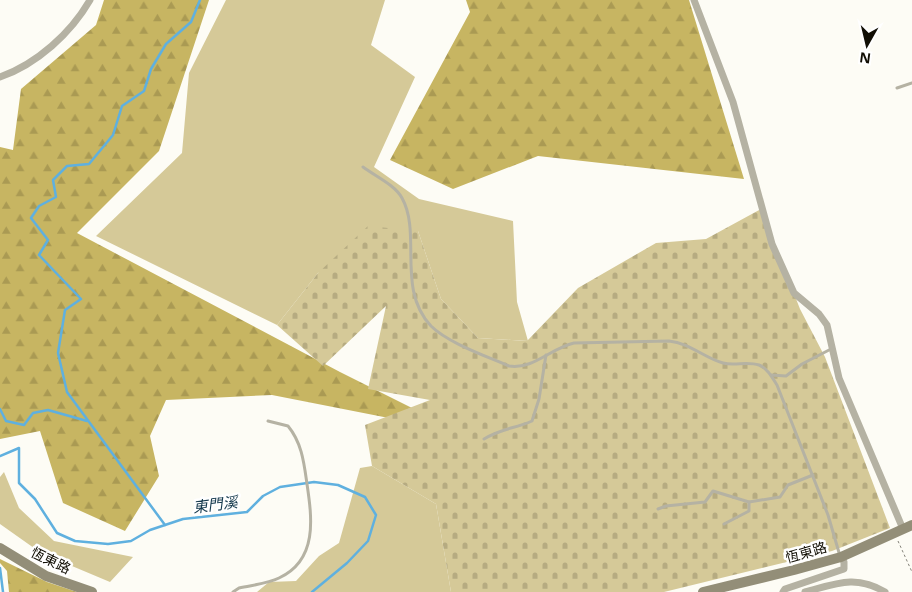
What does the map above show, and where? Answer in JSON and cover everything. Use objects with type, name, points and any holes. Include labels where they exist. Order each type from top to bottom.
[{"type":"main road","name":"恆東路","points":[[703,592],[794,570],[841,556],[903,529]]},
{"type":"main road","name":"恆東路","points":[[0,548],[46,576],[92,592]]},
{"type":"street","points":[[0,77],[15,72],[57,42],[74,25],[90,0]]},
{"type":"street","points":[[694,0],[733,102],[772,244],[794,293],[819,314],[827,325],[839,378],[903,529]]},
{"type":"street","points":[[783,592],[786,589],[844,569],[844,562],[841,556]]},
{"type":"street","points":[[805,592],[852,580],[872,584],[885,592]]},
{"type":"lane","points":[[897,88],[912,83]]},
{"type":"lane","points":[[363,167],[402,197],[408,217],[414,290],[431,325],[443,335],[509,366],[519,368],[528,366],[546,355],[574,343],[669,341],[683,342],[722,362],[760,365],[770,374],[813,475],[841,556]]},
{"type":"lane","points":[[770,374],[786,376],[802,364],[831,348]]},
{"type":"lane","points":[[484,439],[499,429],[521,426],[532,421],[539,399],[546,355]]},
{"type":"lane","points":[[233,592],[238,588],[280,578],[294,567],[306,553],[310,538],[310,503],[302,449],[288,426],[268,421]]},
{"type":"lane","points":[[658,509],[666,506],[705,502],[713,492],[750,502],[780,497],[788,485],[813,475]]},
{"type":"lane","points":[[724,524],[749,510],[750,502]]},
{"type":"path","points":[[903,529],[912,572]]},
{"type":"green space","points":[[104,0],[209,0],[159,151],[77,233],[340,372],[460,432],[272,395],[166,400],[150,436],[159,476],[125,531],[63,503],[40,431],[0,439],[0,147],[13,150],[21,89],[96,25]]},
{"type":"green space","points":[[226,0],[385,0],[371,45],[415,77],[374,167],[419,199],[513,221],[517,302],[528,341],[478,338],[441,299],[418,231],[318,273],[277,325],[96,236],[182,153],[189,73]]},
{"type":"green space","points":[[466,0],[689,0],[744,179],[538,156],[453,189],[390,160],[470,12]]},
{"type":"green space","points":[[761,209],[800,309],[825,357],[890,528],[832,551],[664,592],[451,592],[436,504],[372,466],[365,425],[430,400],[368,389],[386,306],[323,366],[277,325],[318,273],[368,226],[418,231],[441,299],[478,338],[527,341],[578,288],[656,243],[706,239]]},
{"type":"green space","points":[[372,466],[436,504],[451,592],[257,592],[269,582],[296,581],[319,556],[339,543],[360,468]]},
{"type":"green space","points":[[4,472],[19,508],[54,541],[133,557],[110,582],[41,553],[0,524],[0,477]]},
{"type":"green space","points":[[0,559],[47,582],[77,592],[9,592],[7,571],[0,563]]},
{"type":"waterway","points":[[165,525],[67,392],[58,353],[65,310],[81,299],[39,255],[48,240],[31,218],[39,206],[56,197],[53,180],[67,166],[89,164],[113,135],[122,106],[144,91],[151,69],[166,44],[191,22],[200,0]]},
{"type":"waterway","points":[[0,409],[6,421],[24,425],[33,413],[48,410],[87,421]]},
{"type":"waterway","name":"東門溪","points":[[0,456],[19,448],[19,483],[35,499],[57,533],[75,541],[108,544],[131,541],[150,530],[183,519],[247,512],[263,496],[280,487],[314,482],[338,485],[365,497],[376,515],[368,541],[347,563],[312,592]]},
{"type":"waterway","name":"東門溪","points":[[0,568],[3,592]]}]
